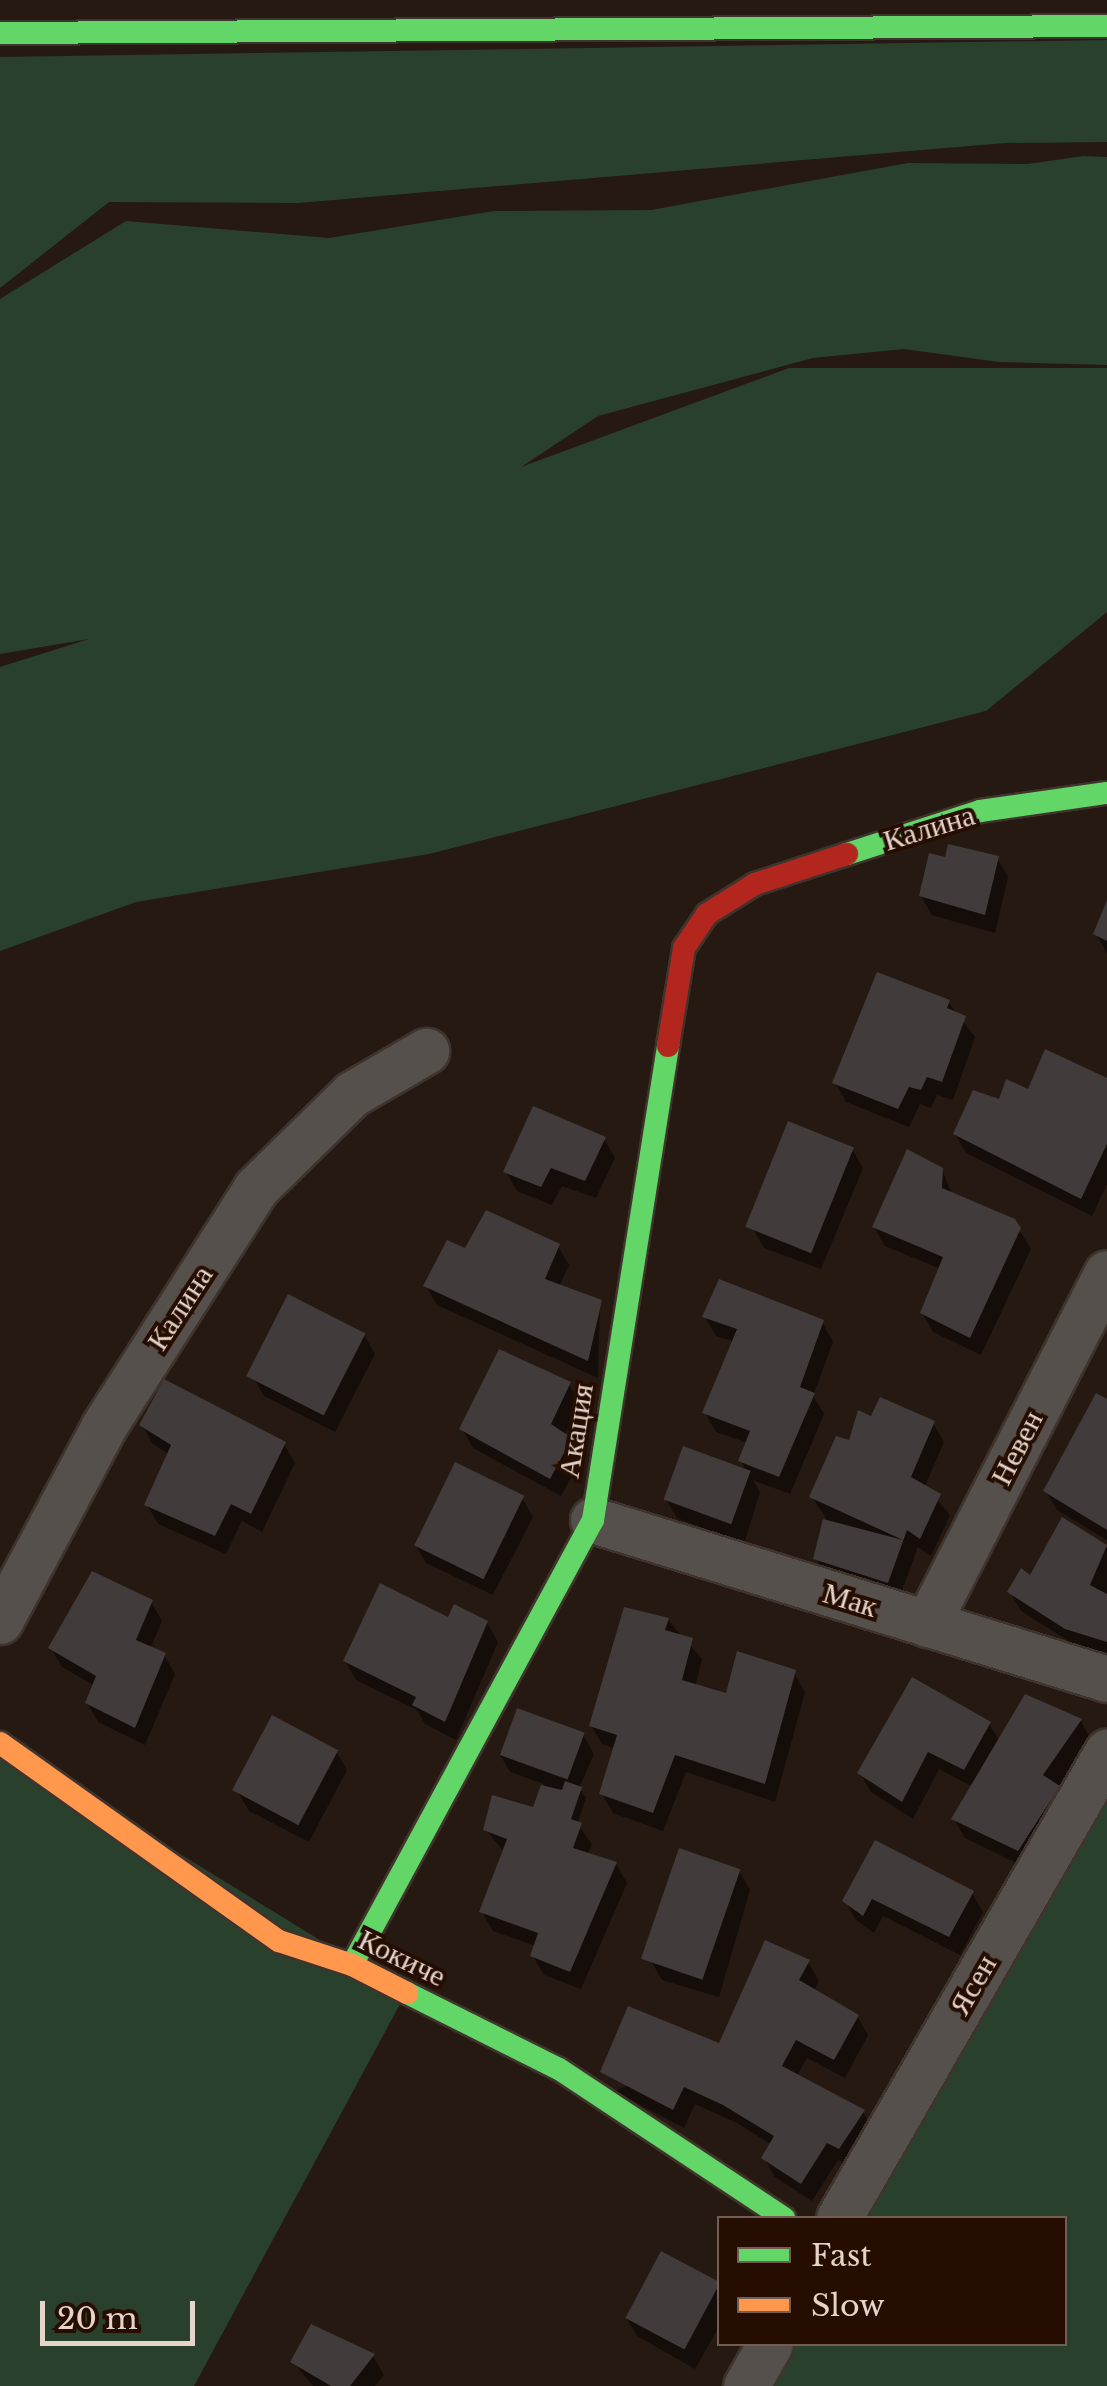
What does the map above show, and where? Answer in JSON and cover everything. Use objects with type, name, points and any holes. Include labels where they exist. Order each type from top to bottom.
[{"type":"street","points":[[0,33],[1107,26]]},
{"type":"street","name":"Калина","points":[[755,884],[980,811],[1107,794]]},
{"type":"street","name":"Акация","points":[[352,1965],[593,1520],[684,948],[707,914],[755,884]]},
{"type":"street","name":"Калина","points":[[0,1621],[104,1426],[256,1188],[352,1094],[426,1050]]},
{"type":"street","name":"Невен","points":[[927,1624],[1107,1273]]},
{"type":"street","name":"Мак","points":[[593,1520],[1107,1679]]},
{"type":"street","name":"Кокиче","points":[[0,1744],[263,1930],[352,1965],[559,2069],[781,2216]]},
{"type":"street","name":"Ясен","points":[[840,2216],[1107,1752]]},
{"type":"street","points":[[746,2386],[769,2346]]},
{"type":"green space","points":[[1107,40],[1107,142],[1005,143],[298,203],[109,202],[0,288],[0,57]]},
{"type":"green space","points":[[1083,156],[1107,157],[1107,365],[999,362],[904,349],[813,358],[598,416],[521,467],[789,368],[1107,368],[1107,612],[986,711],[429,854],[136,902],[0,951],[0,667],[89,639],[0,654],[0,299],[126,221],[329,238],[494,211],[651,210],[908,163],[1028,164]]},
{"type":"green space","points":[[0,1743],[406,1993],[194,2386],[0,2386]]},
{"type":"green space","points":[[1107,1795],[1107,2386],[767,2386],[790,2346],[1067,2346],[1067,2216],[865,2216]]},
{"type":"building","points":[[948,844],[999,856],[985,915],[919,896],[929,853],[945,857]]},
{"type":"building","points":[[1107,900],[1107,941],[1093,934]]},
{"type":"building","points":[[877,972],[950,1000],[947,1008],[966,1016],[942,1082],[927,1077],[921,1090],[909,1087],[898,1109],[832,1083]]},
{"type":"building","points":[[1045,1049],[1107,1078],[1107,1144],[1081,1199],[953,1134],[973,1090],[999,1099],[1006,1079],[1028,1089]]},
{"type":"building","points":[[533,1106],[606,1137],[585,1181],[551,1168],[541,1187],[503,1172]]},
{"type":"building","points":[[788,1121],[854,1148],[811,1253],[745,1227]]},
{"type":"building","points":[[907,1149],[943,1168],[942,1188],[1015,1219],[1021,1228],[970,1338],[920,1313],[943,1257],[872,1227]]},
{"type":"building","points":[[486,1210],[560,1244],[545,1279],[602,1300],[588,1361],[423,1286],[447,1240],[465,1248]]},
{"type":"building","points":[[719,1279],[824,1320],[800,1387],[815,1393],[779,1477],[738,1461],[750,1431],[702,1413],[737,1329],[702,1317]]},
{"type":"building","points":[[288,1294],[366,1333],[324,1415],[246,1376]]},
{"type":"building","points":[[499,1349],[571,1382],[551,1424],[572,1438],[550,1479],[459,1429]]},
{"type":"building","points":[[164,1379],[286,1442],[251,1514],[231,1504],[215,1536],[144,1505],[171,1445],[139,1425]]},
{"type":"building","points":[[1096,1393],[1107,1399],[1107,1530],[1043,1491]]},
{"type":"building","points":[[880,1397],[935,1421],[911,1477],[941,1494],[920,1539],[907,1530],[888,1583],[813,1559],[823,1519],[903,1540],[809,1497],[836,1436],[849,1440],[858,1410],[871,1416]]},
{"type":"building","points":[[683,1446],[751,1471],[731,1524],[664,1500]]},
{"type":"building","points":[[455,1462],[524,1496],[483,1579],[414,1546]]},
{"type":"building","points":[[1062,1517],[1107,1545],[1090,1585],[1107,1594],[1107,1642],[1065,1629],[1007,1592],[1021,1568],[1030,1575]]},
{"type":"building","points":[[92,1571],[153,1600],[136,1640],[166,1653],[135,1728],[85,1703],[96,1676],[48,1648]]},
{"type":"building","points":[[380,1583],[448,1617],[454,1604],[488,1621],[445,1722],[412,1705],[416,1697],[343,1661]]},
{"type":"building","points":[[624,1607],[669,1618],[665,1630],[693,1638],[682,1680],[726,1693],[737,1651],[796,1670],[765,1784],[675,1755],[653,1813],[599,1794],[617,1735],[589,1726]]},
{"type":"building","points":[[912,1677],[991,1722],[964,1770],[928,1752],[902,1802],[857,1773]]},
{"type":"building","points":[[1025,1694],[1082,1719],[1043,1775],[1060,1786],[1018,1851],[951,1819]]},
{"type":"building","points":[[517,1708],[585,1733],[568,1780],[500,1755]]},
{"type":"building","points":[[272,1715],[338,1750],[298,1825],[232,1790]]},
{"type":"building","points":[[565,1781],[582,1787],[571,1819],[582,1823],[573,1848],[617,1862],[570,1972],[530,1956],[538,1933],[479,1912],[507,1839],[483,1830],[492,1795],[533,1807],[541,1785],[562,1790]]},
{"type":"building","points":[[875,1840],[974,1891],[949,1937],[872,1899],[863,1916],[842,1901]]},
{"type":"building","points":[[679,1848],[740,1869],[702,1980],[641,1959]]},
{"type":"building","points":[[765,1940],[810,1960],[799,1980],[859,2015],[834,2060],[796,2040],[782,2066],[865,2110],[839,2149],[827,2143],[801,2184],[761,2158],[774,2136],[723,2105],[684,2087],[673,2110],[600,2072],[628,2006],[719,2043]]},
{"type":"building","points":[[661,2251],[717,2281],[717,2288],[684,2350],[625,2318]]},
{"type":"building","points":[[311,2324],[375,2354],[350,2386],[331,2386],[290,2362]]},
{"type":"traffic: fast","points":[[0,33],[1107,26]]},
{"type":"traffic: fast","points":[[847,854],[980,811],[1107,793]]},
{"type":"traffic: fast","points":[[352,1965],[593,1520],[668,1046]]},
{"type":"traffic: fast","points":[[407,1993],[559,2069],[781,2216]]},
{"type":"traffic: slow","points":[[0,1743],[279,1941],[352,1965],[407,1993]]},
{"type":"traffic: jam","points":[[668,1046],[684,948],[707,914],[755,884],[847,854]]}]
